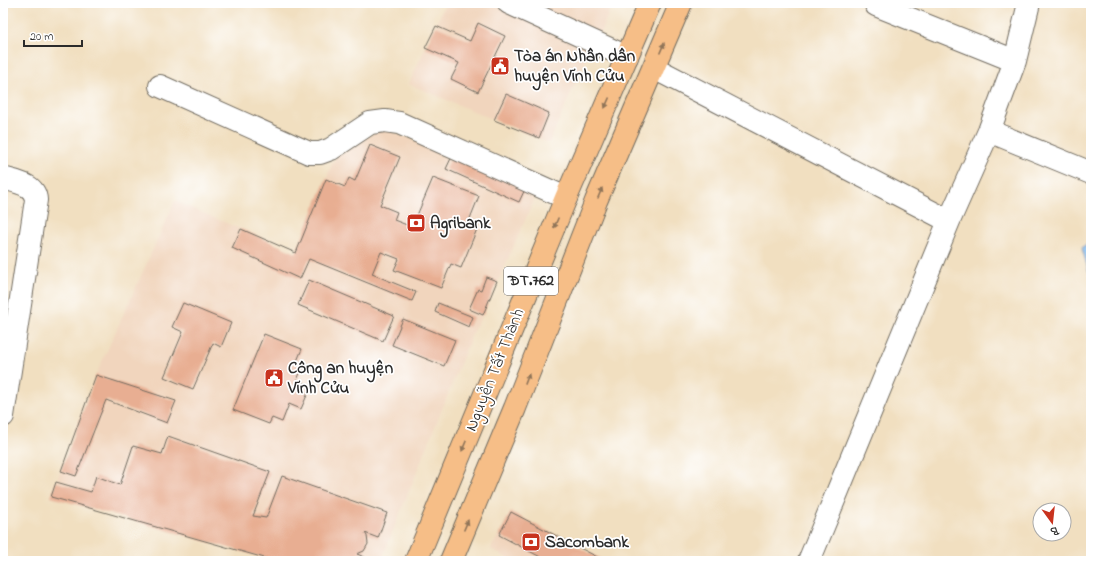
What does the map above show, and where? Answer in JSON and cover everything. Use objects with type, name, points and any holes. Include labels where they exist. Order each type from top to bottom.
[{"type":"main road","name":"Nguyễn Tất Thành","points":[[416,561],[566,198],[650,3]]},
{"type":"main road","name":"Nguyễn Tất Thành","points":[[451,561],[515,408],[596,201],[681,3]]},
{"type":"main road","points":[[627,57],[654,68]]},
{"type":"main road","points":[[485,395],[515,408]]},
{"type":"street","points":[[509,3],[627,57]]},
{"type":"street","points":[[809,561],[950,221],[990,132],[1015,61],[1028,3]]},
{"type":"street","points":[[876,5],[1015,61]]},
{"type":"street","points":[[654,68],[950,221]]},
{"type":"street","points":[[160,86],[309,153],[320,153],[331,149],[370,123],[385,121],[399,123],[566,198]]},
{"type":"street","points":[[990,132],[1091,173]]},
{"type":"street","points":[[3,178],[30,187],[36,194],[3,416]]},
{"type":"shaded area","name":"Tòa án Nhân dân huyện Vĩnh Cửu","points":[[446,3],[493,3],[591,48],[549,143],[409,84]]},
{"type":"shaded area","points":[[525,3],[613,3],[599,36]]},
{"type":"shaded area","name":"Công an huyện Vĩnh Cửu","points":[[385,128],[537,193],[483,315],[474,329],[381,561],[275,561],[51,497],[96,375],[175,201],[296,253],[337,152]]},
{"type":"shaded area","name":"Sacombank","points":[[511,512],[605,561],[512,561],[491,549]]},
{"type":"water","points":[[1091,239],[1091,274],[1089,273],[1082,248]]},
{"type":"building","points":[[478,23],[505,36],[478,92],[451,79],[459,63],[425,48],[436,26],[470,41]]},
{"type":"building","points":[[506,94],[549,113],[539,138],[494,120]]},
{"type":"building","points":[[370,145],[400,157],[380,205],[397,212],[394,220],[412,227],[433,178],[479,196],[467,226],[477,229],[461,268],[451,264],[441,288],[394,270],[399,259],[381,252],[372,274],[416,292],[412,301],[309,259],[300,279],[232,248],[241,229],[296,253],[326,179],[345,187],[349,178],[355,181]]},
{"type":"building","points":[[453,154],[526,187],[519,202],[446,169]]},
{"type":"building","points":[[486,277],[497,281],[483,315],[469,309],[478,289],[481,290]]},
{"type":"building","points":[[309,280],[394,316],[383,341],[298,305]]},
{"type":"building","points":[[183,303],[231,323],[221,347],[213,343],[193,389],[164,377],[183,332],[172,327]]},
{"type":"building","points":[[438,303],[473,317],[469,327],[435,312]]},
{"type":"building","points":[[403,319],[455,340],[444,366],[392,345]]},
{"type":"building","points":[[264,334],[302,349],[297,361],[304,364],[297,380],[311,386],[301,409],[289,404],[282,422],[272,418],[269,424],[233,410]]},
{"type":"building","points":[[96,375],[176,401],[167,423],[106,400],[76,476],[61,471]]},
{"type":"building","points":[[168,436],[270,472],[253,516],[266,518],[282,476],[387,513],[378,538],[365,533],[368,544],[364,551],[357,554],[369,559],[368,561],[275,561],[51,497],[56,482],[91,492],[96,476],[120,485],[133,446],[162,454]]},
{"type":"building","name":"Sacombank","points":[[511,512],[605,561],[548,561],[499,535]]},
{"type":"place","name":"Tòa án Nhân dân huyện Vĩnh Cửu","points":[[500,66]]},
{"type":"place","name":"Agribank","points":[[416,223]]},
{"type":"place","name":"Công an huyện Vĩnh Cửu","points":[[274,378]]},
{"type":"place","name":"Sacombank","points":[[531,542]]}]
